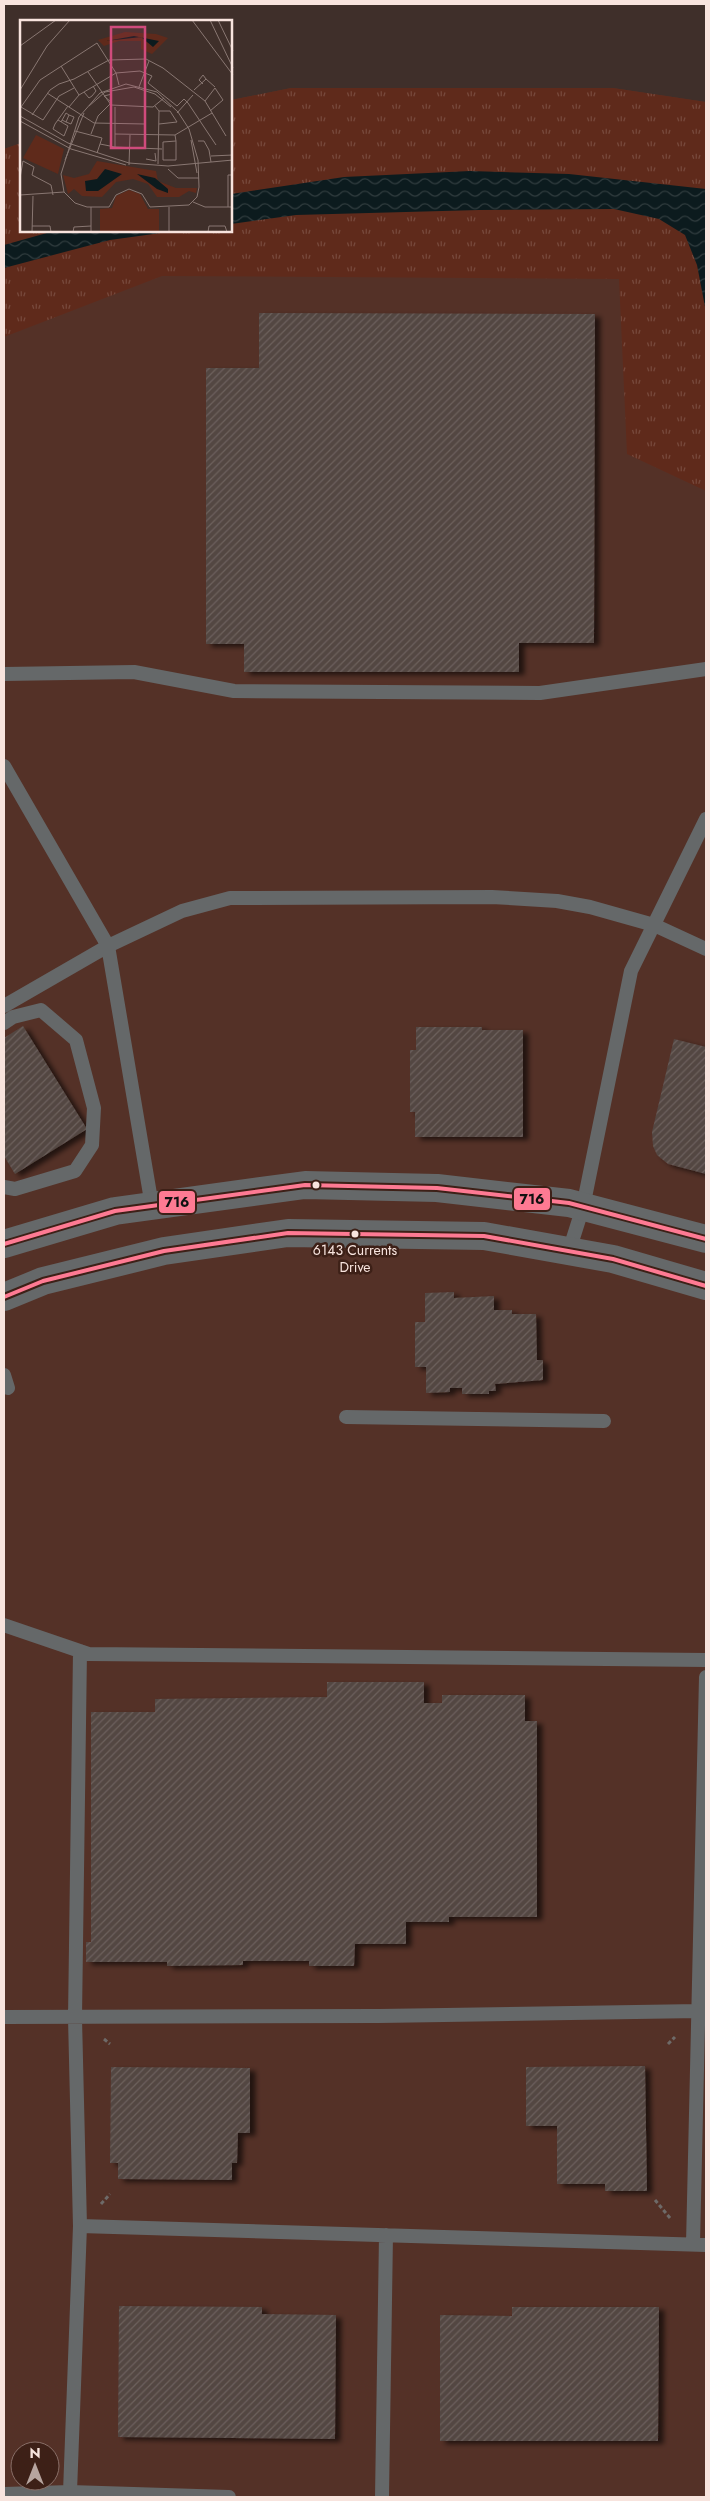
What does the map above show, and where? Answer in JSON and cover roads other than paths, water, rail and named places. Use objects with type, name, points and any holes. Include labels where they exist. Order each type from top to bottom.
[{"type":"street","points":[[4,1244],[115,1211],[305,1185],[437,1188],[583,1206],[706,1239]]},
{"type":"street","points":[[4,1297],[43,1281],[164,1251],[288,1233],[484,1236],[614,1259],[706,1286]]},
{"type":"lane","points":[[4,674],[134,672],[234,691],[540,693],[706,669]]},
{"type":"lane","points":[[4,766],[108,946],[152,1206]]},
{"type":"lane","points":[[569,1251],[583,1206],[631,971],[706,819]]},
{"type":"lane","points":[[4,1006],[108,946],[182,911],[230,898],[492,898],[549,901],[590,907],[654,925],[706,949]]},
{"type":"lane","points":[[4,1023],[14,1017],[40,1010],[76,1040],[94,1108],[92,1145],[75,1171],[15,1189],[4,1187]]},
{"type":"lane","points":[[346,1417],[604,1421]]},
{"type":"lane","points":[[4,1626],[89,1654],[706,1660]]},
{"type":"lane","points":[[70,2492],[80,2226],[75,2018],[80,1651]]},
{"type":"lane","points":[[80,2226],[699,2245],[699,2011],[706,1677]]},
{"type":"lane","points":[[4,2017],[75,2018],[699,2011]]},
{"type":"lane","points":[[382,2497],[386,2235]]},
{"type":"lane","points":[[4,2494],[70,2492],[229,2497]]},
{"type":"water","points":[[470,171],[569,174],[706,189],[706,312],[697,265],[685,235],[659,219],[614,209],[479,210],[296,215],[232,224],[232,194],[344,177]]},
{"type":"water","points":[[50,232],[168,232],[110,240],[4,268],[4,245]]},
{"type":"place","name":"6143 Currents Drive","points":[[355,1234]]}]
